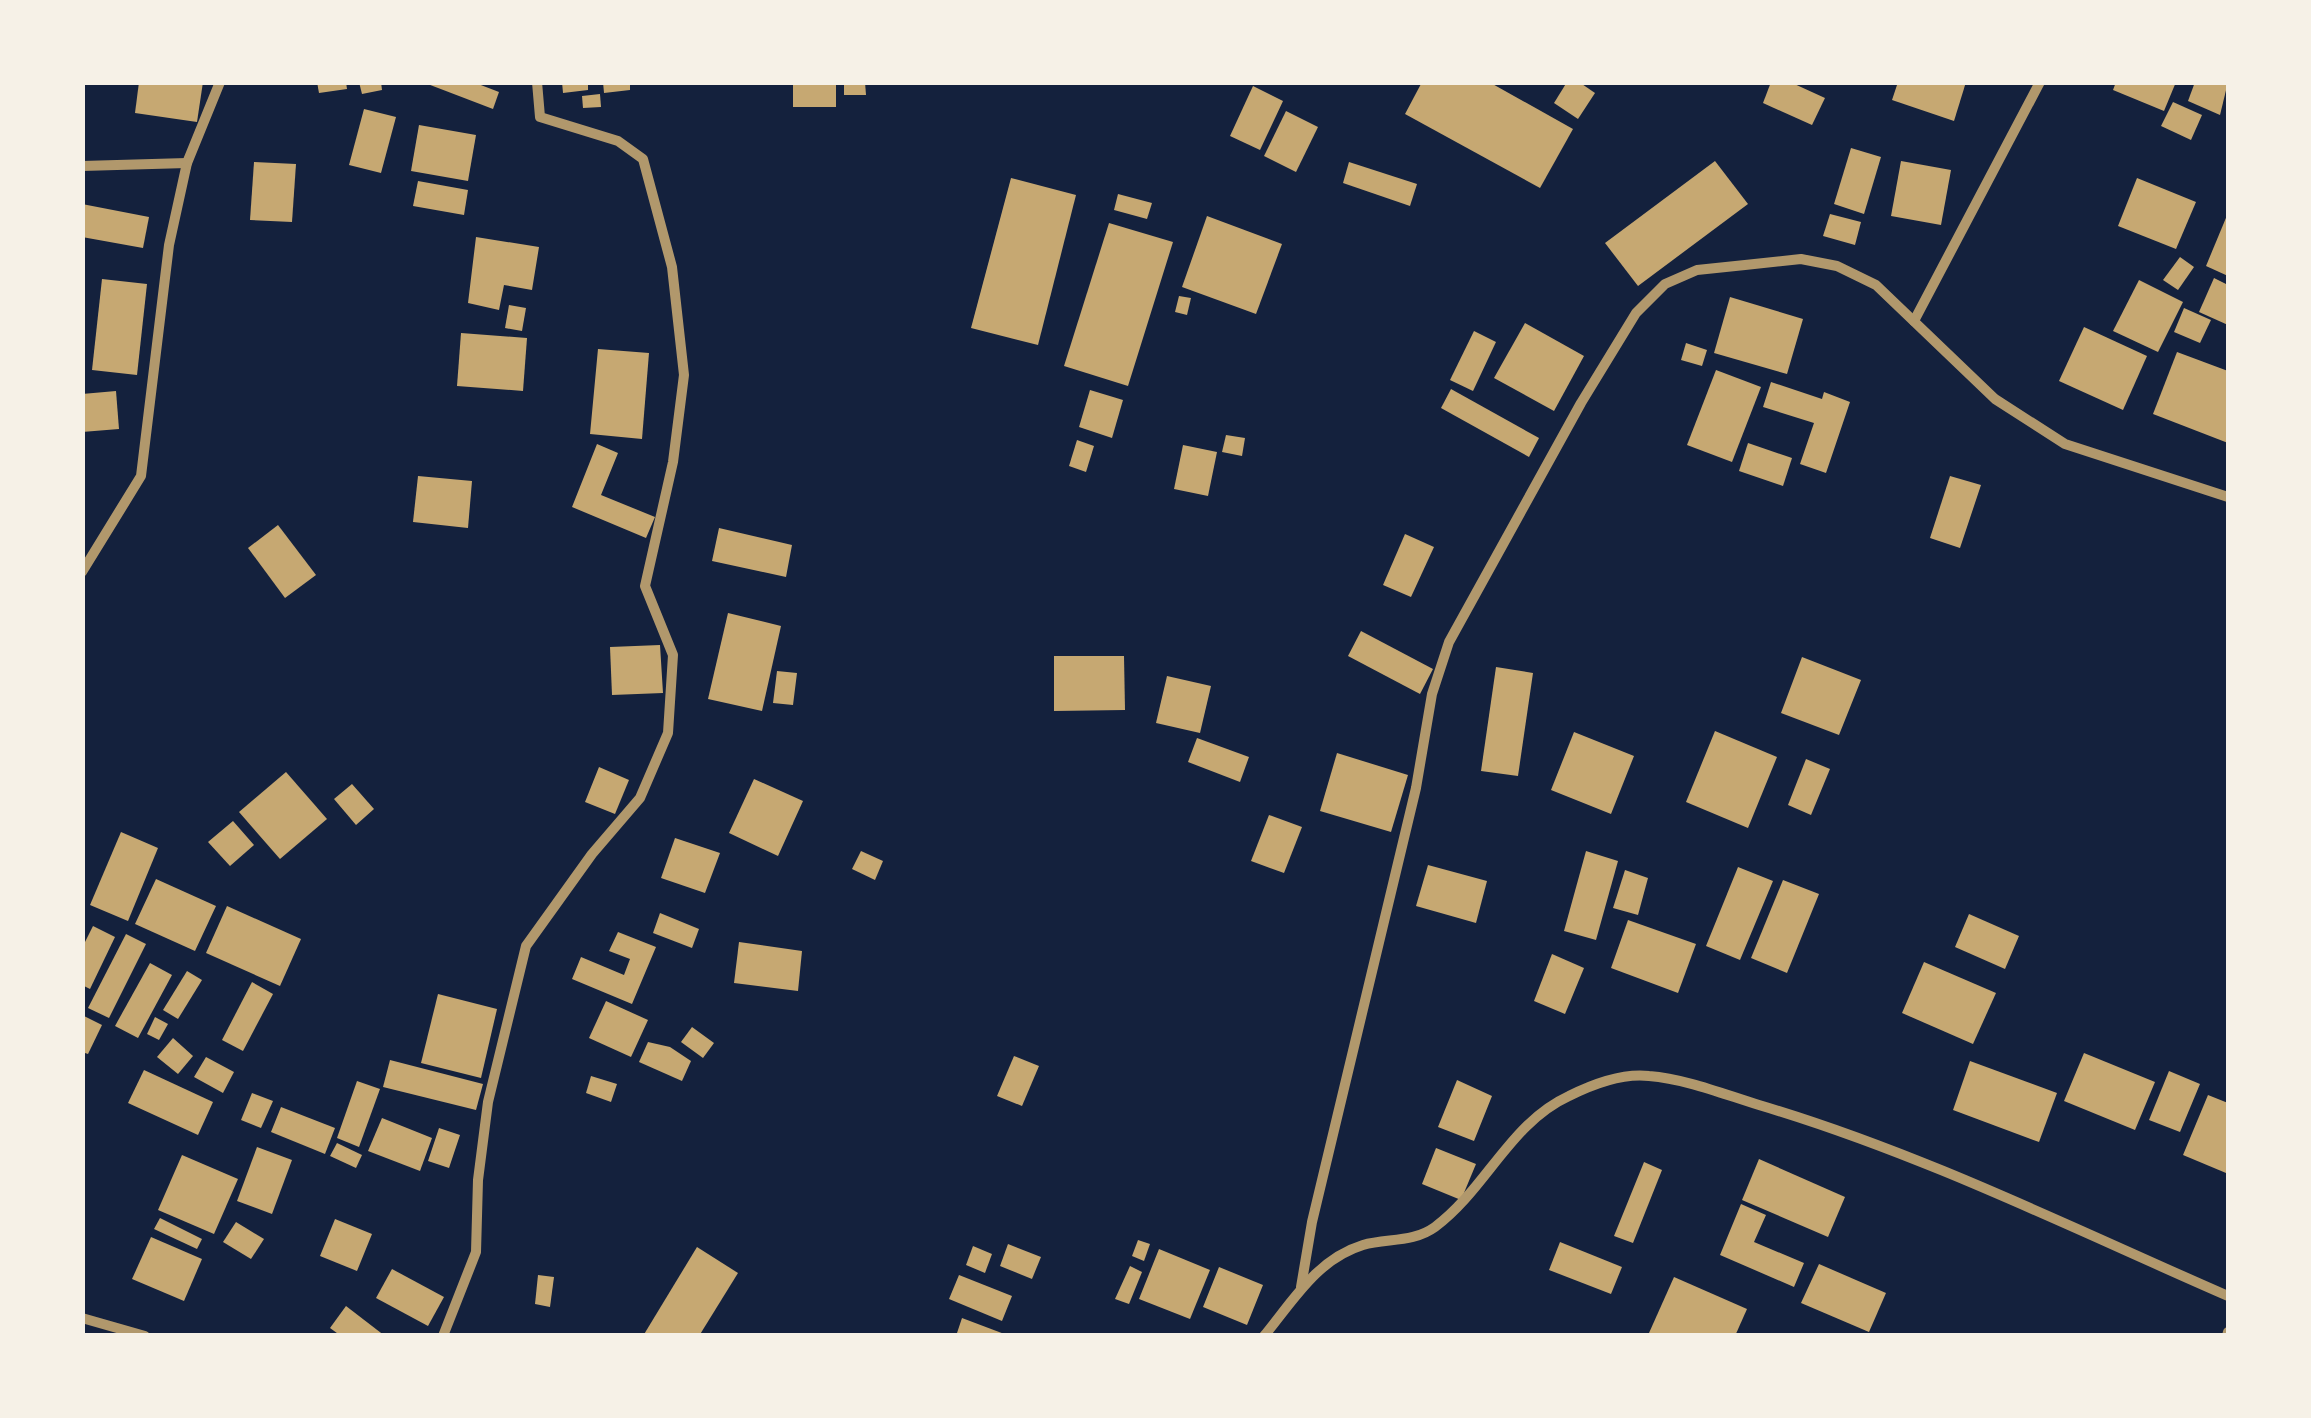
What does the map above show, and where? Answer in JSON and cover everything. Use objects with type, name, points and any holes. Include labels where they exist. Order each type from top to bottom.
[{"type":"street","points":[[82,572],[140,476],[169,245],[188,162],[220,82]]},
{"type":"street","points":[[443,1336],[476,1252],[478,1180],[488,1102],[526,946],[592,854],[640,798],[668,733],[672,655],[645,586],[673,462],[684,375],[672,266],[643,159],[618,142],[540,117],[537,82]]},
{"type":"street","points":[[1914,321],[2040,82]]},
{"type":"street","points":[[82,166],[188,162]]},
{"type":"street","points":[[1301,1287],[1312,1222],[1443,659],[1492,558],[1636,313],[1665,284],[1697,270],[1801,260],[1837,266],[1876,286],[1995,399],[2066,444],[2228,496]]},
{"type":"street","points":[[1264,1336],[1301,1287],[1350,1250],[1431,1230],[1453,1212],[1520,1133],[1554,1104],[1605,1082],[1648,1075],[1856,1137],[2228,1296]]},
{"type":"street","points":[[82,1318],[145,1336]]},
{"type":"building","points":[[139,82],[203,82],[197,122],[135,113]]},
{"type":"building","points":[[317,82],[346,82],[347,89],[319,93]]},
{"type":"building","points":[[359,82],[381,82],[382,90],[362,94]]},
{"type":"building","points":[[473,82],[499,92],[493,109],[425,83]]},
{"type":"building","points":[[562,82],[588,82],[588,90],[563,93]]},
{"type":"building","points":[[603,82],[630,82],[630,90],[604,93]]},
{"type":"building","points":[[793,82],[836,82],[836,107],[793,107]]},
{"type":"building","points":[[844,82],[865,82],[866,95],[844,95]]},
{"type":"building","points":[[1422,82],[1489,82],[1573,129],[1540,188],[1405,114]]},
{"type":"building","points":[[1567,82],[1579,82],[1595,93],[1578,119],[1554,103]]},
{"type":"building","points":[[1771,82],[1790,82],[1825,98],[1812,125],[1763,103]]},
{"type":"building","points":[[1898,82],[1966,82],[1954,121],[1892,100]]},
{"type":"building","points":[[2116,82],[2176,82],[2164,111],[2113,90]]},
{"type":"building","points":[[2195,82],[2228,82],[2220,115],[2188,101]]},
{"type":"building","points":[[1253,86],[1283,101],[1260,150],[1230,136]]},
{"type":"building","points":[[600,94],[601,107],[583,108],[582,96]]},
{"type":"building","points":[[2173,102],[2202,115],[2191,140],[2161,126]]},
{"type":"building","points":[[364,109],[396,117],[381,173],[349,165]]},
{"type":"building","points":[[1286,111],[1318,127],[1296,172],[1264,156]]},
{"type":"building","points":[[419,125],[476,135],[468,181],[411,171]]},
{"type":"building","points":[[1851,148],[1881,157],[1864,214],[1834,204]]},
{"type":"building","points":[[1715,161],[1748,204],[1638,286],[1605,243]]},
{"type":"building","points":[[1901,161],[1951,170],[1941,225],[1891,216]]},
{"type":"building","points":[[254,162],[296,164],[292,222],[250,220]]},
{"type":"building","points":[[1349,162],[1417,184],[1410,206],[1343,183]]},
{"type":"building","points":[[1011,178],[1076,195],[1038,345],[971,328]]},
{"type":"building","points":[[2137,178],[2196,202],[2176,249],[2118,226]]},
{"type":"building","points":[[418,181],[468,190],[464,215],[413,206]]},
{"type":"building","points":[[1118,194],[1152,203],[1147,219],[1114,210]]},
{"type":"building","points":[[82,204],[149,217],[143,248],[82,237]]},
{"type":"building","points":[[2228,213],[2228,276],[2206,266]]},
{"type":"building","points":[[1830,214],[1861,222],[1855,245],[1823,236]]},
{"type":"building","points":[[1207,216],[1282,244],[1256,314],[1182,287]]},
{"type":"building","points":[[1109,223],[1173,242],[1128,386],[1064,366]]},
{"type":"building","points":[[476,237],[539,247],[532,290],[504,285],[499,310],[468,303]]},
{"type":"building","points":[[2180,257],[2194,267],[2178,290],[2163,280]]},
{"type":"building","points":[[2214,278],[2228,285],[2228,325],[2199,312]]},
{"type":"building","points":[[102,279],[147,284],[137,375],[92,370]]},
{"type":"building","points":[[2139,280],[2183,302],[2158,352],[2113,331]]},
{"type":"building","points":[[1179,296],[1191,298],[1187,315],[1175,312]]},
{"type":"building","points":[[1730,297],[1803,319],[1787,374],[1714,353]]},
{"type":"building","points":[[509,305],[526,308],[522,331],[505,328]]},
{"type":"building","points":[[2184,308],[2211,320],[2200,343],[2174,332]]},
{"type":"building","points":[[1525,323],[1584,356],[1554,411],[1494,378]]},
{"type":"building","points":[[2084,327],[2147,356],[2123,410],[2059,381]]},
{"type":"building","points":[[1474,331],[1496,342],[1473,391],[1450,380]]},
{"type":"building","points":[[461,333],[527,338],[523,391],[457,386]]},
{"type":"building","points":[[1686,343],[1707,350],[1702,366],[1681,360]]},
{"type":"building","points":[[598,349],[649,353],[642,439],[590,434]]},
{"type":"building","points":[[2177,352],[2228,371],[2228,443],[2153,414]]},
{"type":"building","points":[[1716,370],[1761,387],[1732,462],[1687,445]]},
{"type":"building","points":[[1771,382],[1822,399],[1824,392],[1850,402],[1826,473],[1800,464],[1814,423],[1763,407]]},
{"type":"building","points":[[1451,389],[1539,438],[1529,457],[1441,408]]},
{"type":"building","points":[[1090,390],[1123,400],[1112,438],[1079,427]]},
{"type":"building","points":[[116,391],[119,429],[82,432],[82,394]]},
{"type":"building","points":[[1226,435],[1245,438],[1242,456],[1222,452]]},
{"type":"building","points":[[1077,440],[1094,446],[1086,472],[1069,466]]},
{"type":"building","points":[[1748,443],[1792,458],[1783,486],[1739,471]]},
{"type":"building","points":[[597,444],[618,453],[601,495],[655,517],[646,538],[572,507]]},
{"type":"building","points":[[1183,445],[1217,452],[1208,496],[1174,489]]},
{"type":"building","points":[[418,476],[472,481],[468,528],[413,522]]},
{"type":"building","points":[[1950,476],[1981,485],[1960,548],[1930,538]]},
{"type":"building","points":[[278,525],[316,575],[285,598],[248,548]]},
{"type":"building","points":[[719,528],[792,545],[786,577],[712,561]]},
{"type":"building","points":[[1405,534],[1434,547],[1411,597],[1383,585]]},
{"type":"building","points":[[728,613],[781,626],[762,711],[708,699]]},
{"type":"building","points":[[1361,631],[1433,669],[1420,694],[1348,656]]},
{"type":"building","points":[[660,645],[663,693],[612,695],[610,647]]},
{"type":"building","points":[[1054,656],[1124,656],[1125,710],[1054,711]]},
{"type":"building","points":[[1802,657],[1861,680],[1839,735],[1781,713]]},
{"type":"building","points":[[1496,667],[1533,673],[1518,776],[1481,771]]},
{"type":"building","points":[[777,671],[797,673],[793,705],[773,703]]},
{"type":"building","points":[[1167,676],[1211,686],[1200,733],[1156,723]]},
{"type":"building","points":[[1715,731],[1777,757],[1748,828],[1686,802]]},
{"type":"building","points":[[1574,732],[1634,756],[1611,814],[1551,790]]},
{"type":"building","points":[[1197,738],[1249,757],[1240,782],[1188,762]]},
{"type":"building","points":[[1337,753],[1408,775],[1391,832],[1320,811]]},
{"type":"building","points":[[1806,759],[1830,769],[1811,815],[1788,805]]},
{"type":"building","points":[[599,767],[629,780],[615,814],[585,802]]},
{"type":"building","points":[[286,772],[327,819],[280,859],[239,812]]},
{"type":"building","points":[[754,779],[803,801],[778,856],[729,833]]},
{"type":"building","points":[[352,784],[374,809],[356,825],[334,799]]},
{"type":"building","points":[[1269,815],[1302,827],[1284,873],[1251,861]]},
{"type":"building","points":[[233,821],[254,845],[230,866],[208,842]]},
{"type":"building","points":[[121,832],[158,848],[128,921],[90,905]]},
{"type":"building","points":[[675,838],[720,853],[705,893],[661,878]]},
{"type":"building","points":[[861,851],[883,861],[875,880],[852,869]]},
{"type":"building","points":[[1586,851],[1618,861],[1596,940],[1564,931]]},
{"type":"building","points":[[1428,865],[1487,881],[1476,923],[1416,906]]},
{"type":"building","points":[[1738,867],[1773,881],[1740,960],[1706,946]]},
{"type":"building","points":[[1625,870],[1648,878],[1638,915],[1613,908]]},
{"type":"building","points":[[156,879],[216,906],[195,951],[135,924]]},
{"type":"building","points":[[1783,880],[1819,894],[1787,973],[1751,958]]},
{"type":"building","points":[[227,906],[301,939],[280,986],[206,953]]},
{"type":"building","points":[[660,913],[699,929],[692,948],[653,933]]},
{"type":"building","points":[[1969,914],[2019,936],[2005,969],[1955,947]]},
{"type":"building","points":[[1628,920],[1696,944],[1678,993],[1611,968]]},
{"type":"building","points":[[93,926],[115,937],[90,989],[82,985],[82,948]]},
{"type":"building","points":[[618,932],[656,947],[632,1004],[572,979],[581,957],[624,975],[630,959],[609,951]]},
{"type":"building","points":[[126,934],[146,944],[109,1018],[88,1008]]},
{"type":"building","points":[[739,942],[802,951],[798,991],[734,983]]},
{"type":"building","points":[[1552,954],[1584,968],[1565,1014],[1534,1001]]},
{"type":"building","points":[[1924,962],[1996,993],[1973,1044],[1902,1013]]},
{"type":"building","points":[[150,963],[172,975],[138,1038],[115,1026]]},
{"type":"building","points":[[187,971],[202,980],[178,1019],[163,1010]]},
{"type":"building","points":[[252,982],[273,994],[243,1051],[222,1040]]},
{"type":"building","points":[[438,994],[497,1009],[481,1078],[421,1063]]},
{"type":"building","points":[[606,1001],[648,1020],[631,1057],[589,1038]]},
{"type":"building","points":[[82,1015],[102,1025],[88,1054],[82,1052]]},
{"type":"building","points":[[155,1017],[168,1024],[159,1040],[147,1034]]},
{"type":"building","points":[[692,1027],[714,1043],[703,1058],[681,1042]]},
{"type":"building","points":[[173,1038],[193,1056],[178,1074],[157,1057]]},
{"type":"building","points":[[648,1042],[670,1047],[691,1061],[682,1081],[639,1062]]},
{"type":"building","points":[[2084,1053],[2155,1082],[2135,1130],[2064,1101]]},
{"type":"building","points":[[1014,1056],[1039,1066],[1022,1106],[997,1096]]},
{"type":"building","points":[[206,1057],[234,1072],[223,1093],[194,1077]]},
{"type":"building","points":[[390,1060],[483,1084],[476,1110],[383,1087]]},
{"type":"building","points":[[1970,1061],[2057,1093],[2039,1142],[1953,1110]]},
{"type":"building","points":[[144,1070],[213,1102],[198,1135],[128,1103]]},
{"type":"building","points":[[2169,1071],[2200,1084],[2180,1132],[2149,1120]]},
{"type":"building","points":[[591,1076],[617,1084],[611,1102],[586,1093]]},
{"type":"building","points":[[1457,1080],[1492,1096],[1474,1141],[1438,1127]]},
{"type":"building","points":[[357,1081],[380,1089],[359,1147],[337,1138]]},
{"type":"building","points":[[252,1093],[273,1101],[261,1128],[241,1120]]},
{"type":"building","points":[[2208,1095],[2228,1103],[2226,1173],[2183,1155]]},
{"type":"building","points":[[281,1107],[335,1128],[325,1154],[271,1132]]},
{"type":"building","points":[[382,1118],[432,1138],[420,1171],[368,1151]]},
{"type":"building","points":[[439,1128],[460,1135],[449,1168],[428,1161]]},
{"type":"building","points":[[337,1143],[362,1155],[356,1168],[330,1156]]},
{"type":"building","points":[[257,1147],[292,1160],[272,1214],[237,1201]]},
{"type":"building","points":[[1436,1148],[1476,1164],[1461,1200],[1422,1184]]},
{"type":"building","points":[[182,1155],[238,1179],[214,1234],[158,1210]]},
{"type":"building","points":[[1759,1159],[1845,1197],[1828,1237],[1742,1200]]},
{"type":"building","points":[[1644,1162],[1662,1170],[1633,1243],[1614,1236]]},
{"type":"building","points":[[1741,1204],[1766,1215],[1754,1242],[1804,1263],[1794,1287],[1720,1255]]},
{"type":"building","points":[[160,1218],[202,1239],[197,1249],[154,1229]]},
{"type":"building","points":[[335,1219],[372,1234],[357,1271],[320,1256]]},
{"type":"building","points":[[236,1222],[264,1239],[251,1259],[223,1242]]},
{"type":"building","points":[[151,1237],[202,1259],[184,1301],[132,1279]]},
{"type":"building","points":[[1138,1240],[1150,1244],[1144,1261],[1132,1256]]},
{"type":"building","points":[[1560,1242],[1622,1267],[1611,1294],[1549,1270]]},
{"type":"building","points":[[1008,1244],[1041,1257],[1032,1279],[1000,1266]]},
{"type":"building","points":[[973,1246],[992,1254],[985,1273],[966,1265]]},
{"type":"building","points":[[697,1247],[738,1273],[699,1336],[643,1336]]},
{"type":"building","points":[[1159,1249],[1210,1270],[1190,1319],[1139,1299]]},
{"type":"building","points":[[1819,1264],[1886,1293],[1869,1332],[1801,1303]]},
{"type":"building","points":[[1130,1266],[1142,1272],[1129,1304],[1115,1299]]},
{"type":"building","points":[[1219,1267],[1263,1285],[1247,1325],[1203,1307]]},
{"type":"building","points":[[392,1269],[444,1297],[428,1326],[376,1298]]},
{"type":"building","points":[[538,1275],[554,1277],[550,1307],[535,1304]]},
{"type":"building","points":[[959,1275],[1012,1296],[1002,1321],[949,1299]]},
{"type":"building","points":[[1674,1277],[1747,1309],[1735,1336],[1649,1333]]},
{"type":"building","points":[[346,1306],[385,1336],[341,1336],[330,1328]]},
{"type":"building","points":[[962,1318],[1007,1335],[1007,1336],[956,1336]]}]
